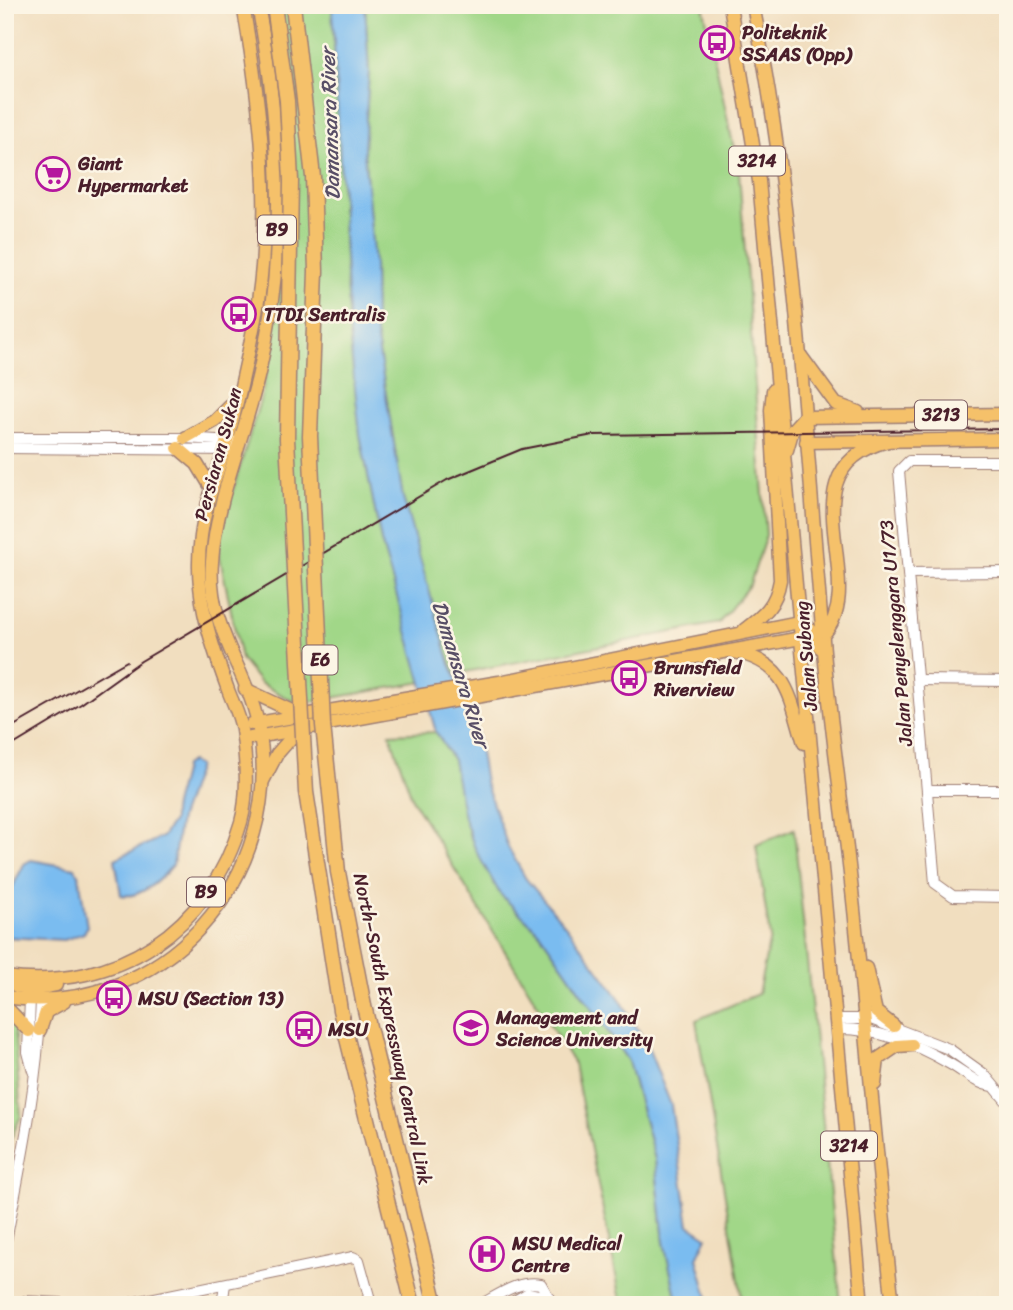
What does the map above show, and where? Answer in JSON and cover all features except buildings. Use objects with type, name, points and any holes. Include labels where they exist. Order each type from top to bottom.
[{"type":"highway","name":"North–South Expressway Central Link","points":[[274,5],[288,101],[291,168],[287,439],[306,792],[340,1010],[413,1305]]},
{"type":"highway","name":"North–South Expressway Central Link","points":[[293,5],[313,177],[316,271],[310,436],[323,725],[330,797],[347,925],[436,1305]]},
{"type":"main road","name":"Persiaran Sukan","points":[[5,978],[75,979],[129,961],[156,945],[183,920],[215,880],[241,820],[245,783],[243,733],[201,611],[200,538],[211,487],[239,397],[256,316],[264,202],[258,91],[243,5]]},
{"type":"main road","name":"Persiaran Sukan","points":[[5,997],[77,997],[130,981],[162,962],[214,914],[241,871],[253,843],[262,783],[258,722],[222,636],[216,612],[211,564],[219,511],[240,447],[272,308],[280,193],[272,79],[258,5]]},
{"type":"main road","name":"Jalan Subang","points":[[730,5],[757,162],[799,622]]},
{"type":"main road","name":"Jalan Subang","points":[[753,5],[782,180],[821,609],[811,634],[811,764],[862,1305]]},
{"type":"main road","points":[[799,352],[836,404],[875,416]]},
{"type":"main road","points":[[738,634],[769,610],[778,594],[780,579],[771,410],[777,374]]},
{"type":"main road","points":[[211,487],[182,443],[215,421],[239,397]]},
{"type":"main road","points":[[779,402],[793,429],[806,442]]},
{"type":"main road","name":"3213","points":[[804,417],[1008,414]]},
{"type":"main road","points":[[785,467],[793,429],[804,417]]},
{"type":"main road","name":"3213","points":[[806,442],[1008,439]]},
{"type":"main road","points":[[243,733],[259,737],[399,705],[728,651],[811,634],[838,610],[832,507],[835,486],[848,462],[868,446],[888,441]]},
{"type":"main road","points":[[500,687],[799,622],[811,634]]},
{"type":"main road","name":"Jalan Subang","points":[[811,634],[824,653],[855,920],[863,1023],[893,1305]]},
{"type":"main road","points":[[728,651],[764,660],[780,675],[811,764]]},
{"type":"main road","points":[[245,689],[298,713]]},
{"type":"main road","points":[[243,733],[258,722],[298,713],[399,705]]},
{"type":"main road","points":[[262,783],[277,754],[298,730]]},
{"type":"main road","points":[[855,920],[876,1012],[894,1026]]},
{"type":"main road","points":[[5,984],[35,996],[75,979]]},
{"type":"main road","points":[[5,1006],[35,1031],[52,1006],[77,997]]},
{"type":"main road","points":[[873,1123],[878,1059],[897,1046],[912,1045]]},
{"type":"street","points":[[5,438],[226,444],[240,447]]},
{"type":"street","points":[[5,448],[182,443]]},
{"type":"street","name":"Jalan Penyelenggara U1/73","points":[[1008,461],[909,461],[899,471],[936,883],[953,896],[1008,897]]},
{"type":"street","points":[[908,573],[1008,572]]},
{"type":"street","points":[[918,680],[1008,681]]},
{"type":"street","points":[[927,790],[1008,790]]},
{"type":"street","points":[[5,1246],[27,1133],[33,1072],[38,1057],[35,996]]},
{"type":"street","points":[[863,1023],[954,1066],[977,1084],[992,1086]]},
{"type":"street","points":[[837,1024],[894,1026],[948,1049],[984,1074],[1008,1103]]},
{"type":"street","points":[[121,1305],[353,1257],[359,1260],[369,1296],[366,1302],[354,1305]]},
{"type":"street","points":[[480,1305],[520,1283],[541,1284],[554,1305]]},
{"type":"street","points":[[222,1305],[225,1284]]},
{"type":"street","points":[[508,1305],[528,1293],[538,1295],[543,1305]]},
{"type":"street","points":[[19,1305],[25,1301],[98,1305]]},
{"type":"green space","points":[[262,5],[332,5],[349,333],[365,459],[381,541],[423,682],[298,704],[260,683],[241,659],[217,543],[262,394],[275,322],[276,195]]},
{"type":"green space","points":[[365,5],[703,5],[739,172],[766,535],[750,584],[719,623],[455,674],[444,645],[403,499],[375,328],[374,264],[364,151],[369,71]]},
{"type":"green space","points":[[436,732],[453,760],[469,834],[500,894],[540,933],[628,1061],[655,1159],[664,1242],[678,1305],[622,1305],[574,1064],[413,801],[390,734]]},
{"type":"green space","points":[[794,829],[841,1305],[743,1305],[696,1020],[758,994],[770,938],[756,845]]},
{"type":"green space","points":[[5,1016],[14,1026],[21,1116],[5,1152]]},
{"type":"water","points":[[332,5],[365,5],[369,71],[364,151],[374,264],[375,328],[403,498],[450,664],[474,717],[485,782],[508,847],[526,879],[566,926],[620,999],[647,1045],[671,1105],[689,1225],[707,1237],[697,1258],[710,1305],[678,1305],[664,1242],[655,1159],[628,1061],[540,933],[500,894],[476,851],[464,818],[453,760],[436,732],[381,541],[360,435],[349,333]]},
{"type":"water","points":[[191,762],[198,766],[180,818],[173,865],[157,882],[143,891],[121,895],[115,859],[162,837],[173,821],[184,766]]},
{"type":"water","points":[[31,860],[75,868],[79,875],[87,927],[84,933],[64,940],[5,937],[5,902],[24,864]]},
{"type":"tram line","points":[[5,750],[81,704],[141,661],[447,480],[522,449],[593,435],[1008,429]]},
{"type":"tram line","points":[[5,731],[127,661]]},
{"type":"place","name":"Politeknik SSAAS (Opp)","points":[[717,43]]},
{"type":"place","name":"Giant Hypermarket","points":[[53,174]]},
{"type":"place","name":"TTDI Sentralis","points":[[239,314]]},
{"type":"place","name":"Brunsfield Riverview","points":[[629,678]]},
{"type":"place","name":"MSU (Section 13)","points":[[114,998]]},
{"type":"place","name":"Management and Science University","points":[[471,1028]]},
{"type":"place","name":"MSU","points":[[304,1029]]},
{"type":"place","name":"MSU Medical Centre","points":[[487,1254]]},
{"type":"water label","name":"Damansara River","points":[[330,124]]},
{"type":"water label","name":"Damansara River","points":[[461,674]]}]
